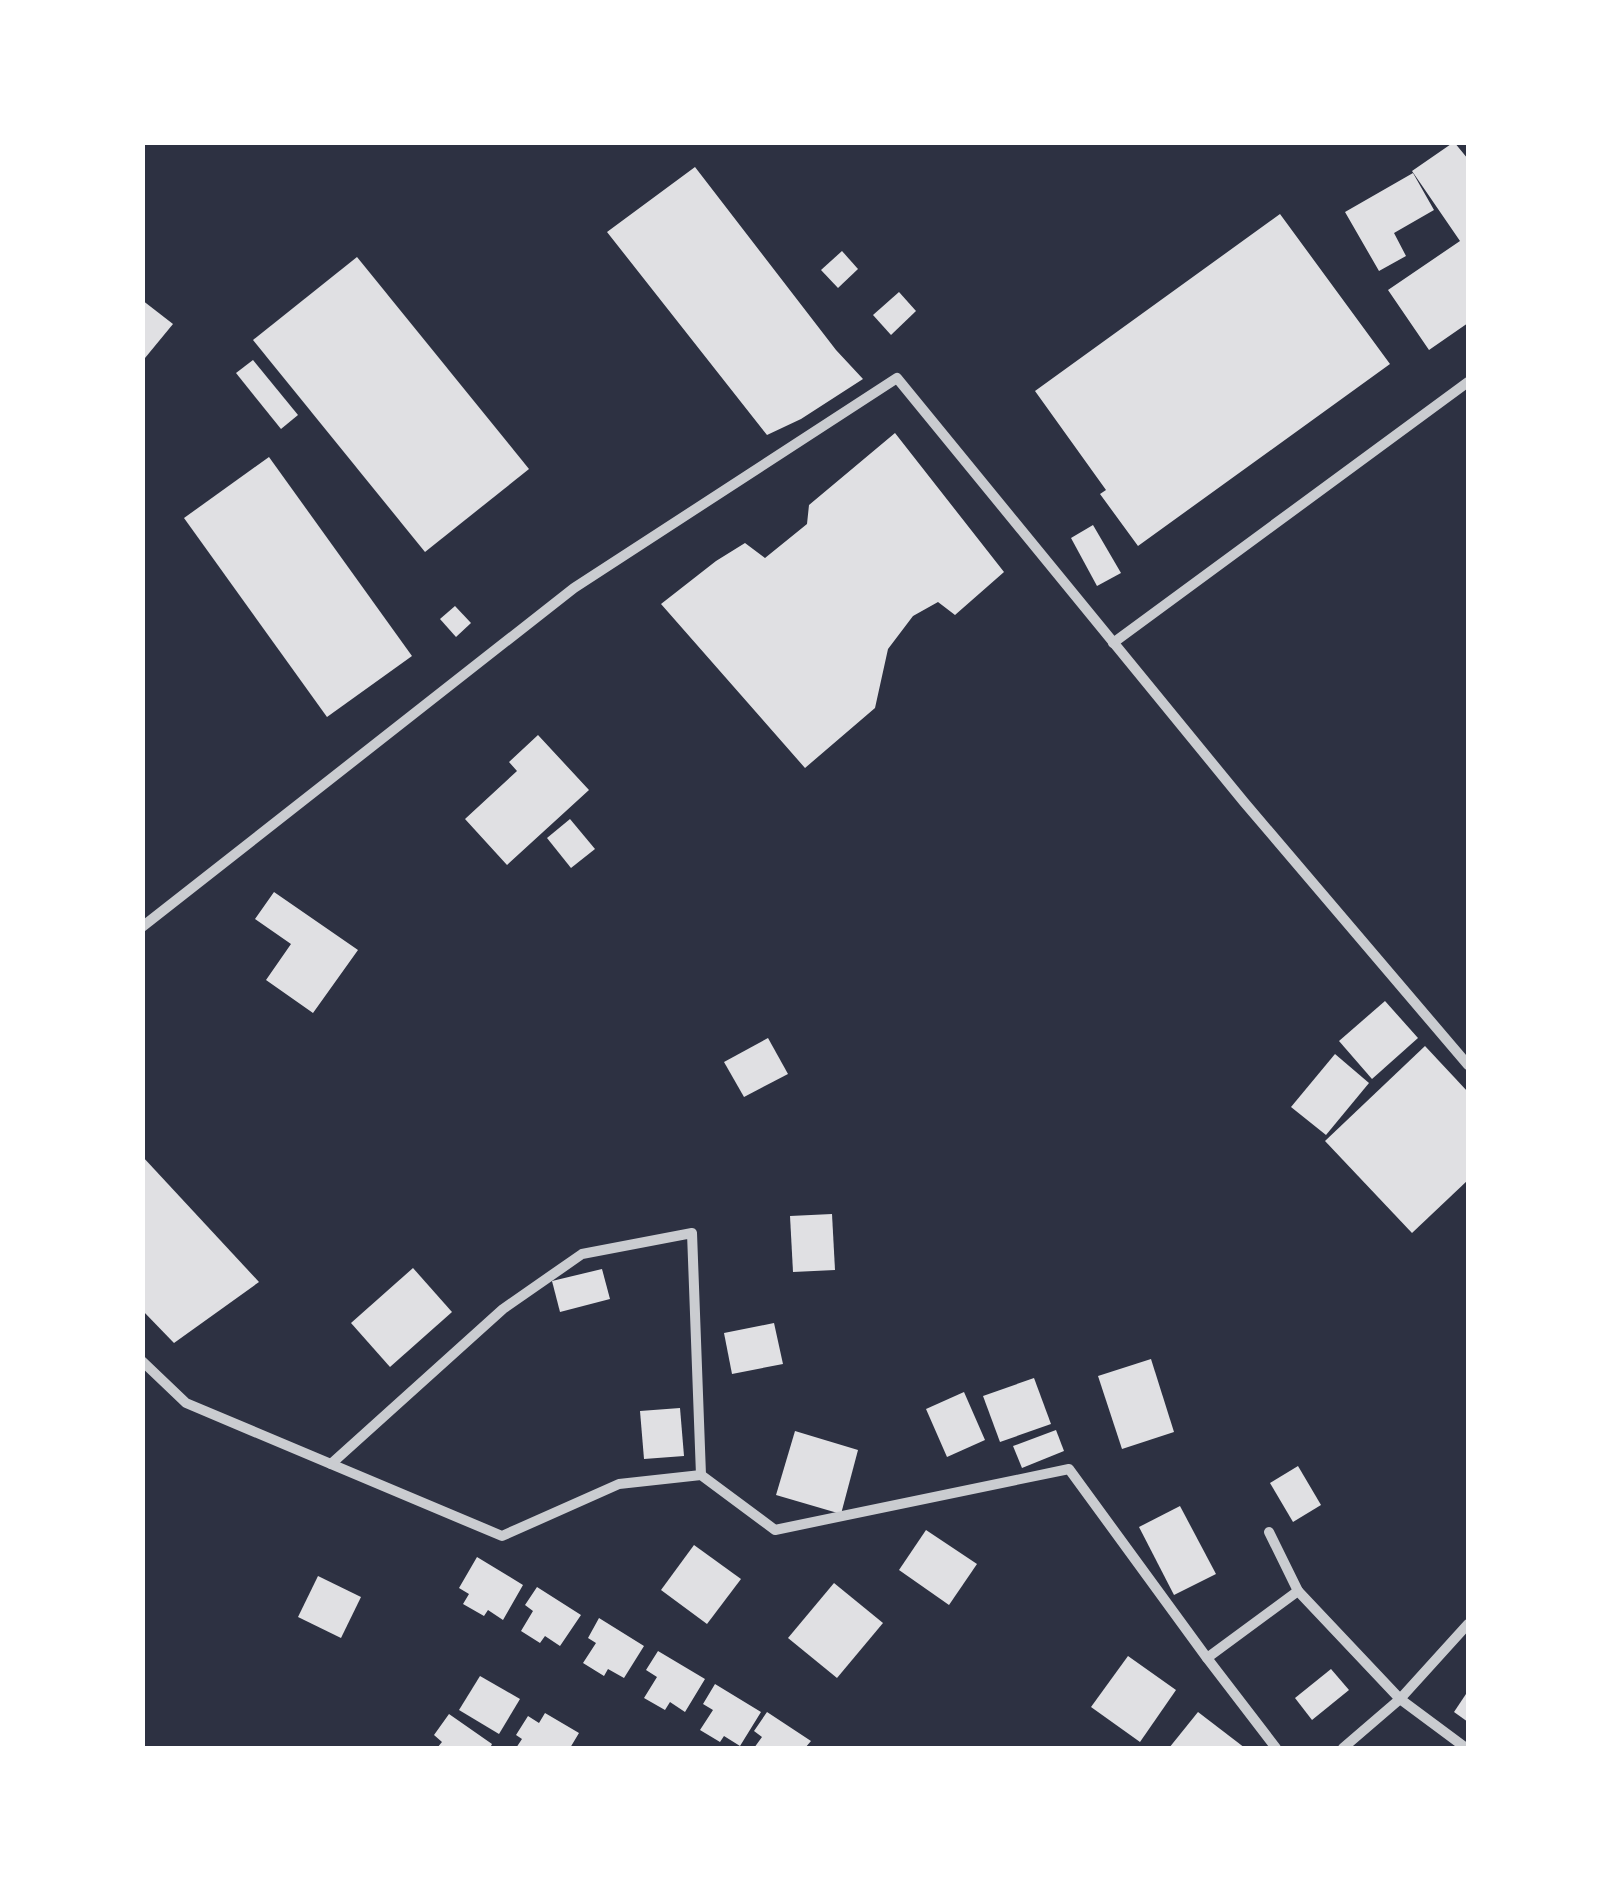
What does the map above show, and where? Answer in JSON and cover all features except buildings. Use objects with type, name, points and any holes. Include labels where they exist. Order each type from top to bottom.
[{"type":"street","points":[[142,927],[574,588],[897,378],[1244,802],[1468,1065]]},
{"type":"street","points":[[1113,643],[1468,382]]},
{"type":"street","points":[[330,1464],[502,1310],[582,1254],[692,1233],[701,1475]]},
{"type":"street","points":[[142,1362],[186,1403],[502,1536],[619,1484],[701,1475],[775,1530],[1069,1469],[1276,1748]]},
{"type":"street","points":[[1268,1532],[1298,1591],[1400,1698],[1466,1748]]},
{"type":"street","points":[[1207,1658],[1298,1591]]},
{"type":"street","points":[[1343,1748],[1400,1698],[1468,1624]]}]
